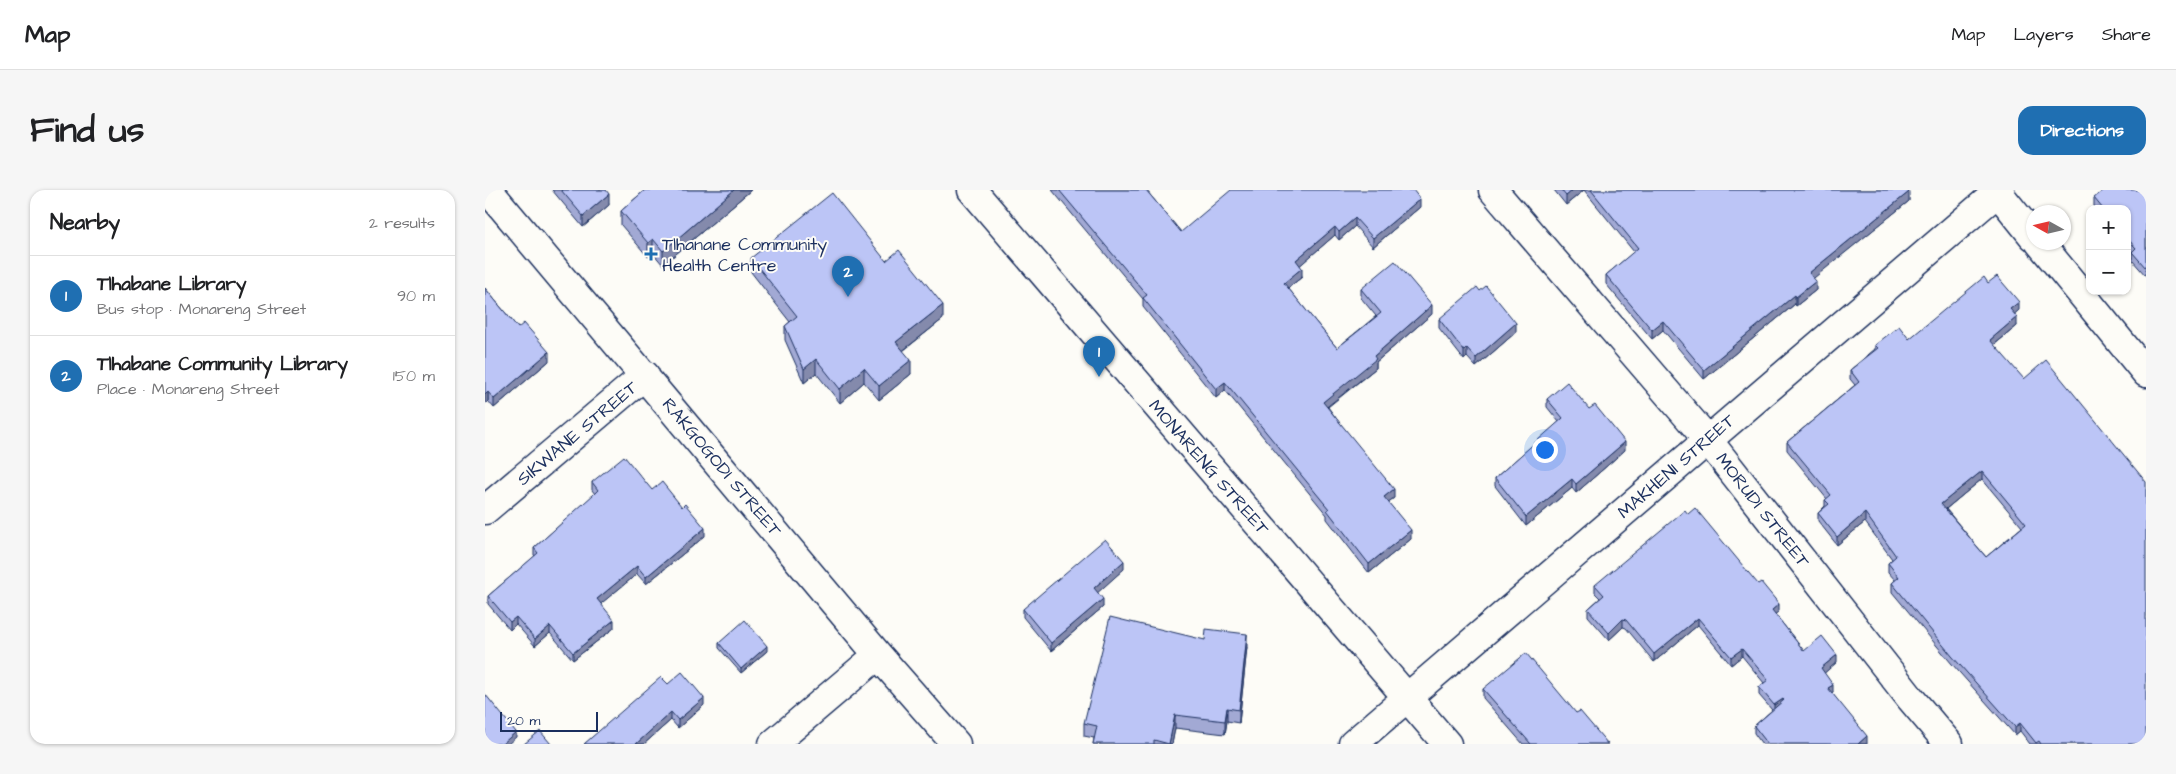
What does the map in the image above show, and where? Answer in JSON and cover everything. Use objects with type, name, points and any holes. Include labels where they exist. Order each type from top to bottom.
[{"type":"street","name":"RAKGOGODI STREET","points":[[488,190],[878,655],[956,744]]},
{"type":"street","name":"MONARENG STREET","points":[[972,190],[1447,744]]},
{"type":"street","name":"MORUDI STREET","points":[[1493,190],[1707,439],[1911,699],[1949,744]]},
{"type":"street","name":"MAKHENI STREET","points":[[1353,744],[1998,191]]},
{"type":"street","points":[[1998,191],[2026,227]]},
{"type":"street","points":[[2046,250],[2146,373]]},
{"type":"street","name":"SIKWANE STREET","points":[[485,510],[645,375]]},
{"type":"street","points":[[773,744],[878,655]]},
{"type":"building","points":[[561,190],[606,190],[609,194],[583,216]]},
{"type":"building","points":[[645,190],[734,190],[663,251],[653,239],[648,243],[621,211]]},
{"type":"building","points":[[1059,190],[1146,190],[1181,232],[1231,190],[1413,190],[1420,199],[1373,238],[1355,218],[1339,232],[1335,227],[1296,260],[1302,268],[1284,283],[1337,348],[1381,313],[1361,289],[1395,261],[1432,305],[1374,356],[1376,359],[1323,402],[1394,489],[1384,497],[1411,530],[1369,564],[1327,510],[1329,509],[1225,382],[1216,389],[1143,298],[1147,295]]},
{"type":"building","points":[[1561,190],[1573,190],[1566,196]]},
{"type":"building","points":[[1591,190],[1908,190],[1909,192],[1809,273],[1816,281],[1796,297],[1795,295],[1704,370],[1663,321],[1652,330],[1606,275],[1638,248]]},
{"type":"building","points":[[2104,190],[2146,190],[2146,268],[2132,252],[2136,248],[2131,242],[2131,205],[2100,205],[2094,198]]},
{"type":"building","points":[[832,193],[886,261],[899,250],[943,305],[896,342],[911,360],[879,386],[864,368],[840,389],[816,359],[804,369],[785,326],[797,316],[751,258]]},
{"type":"building","points":[[1997,276],[2019,302],[2010,309],[2017,317],[1990,340],[2024,379],[2046,360],[2146,482],[2146,744],[2041,744],[2039,741],[2036,743],[2020,723],[2015,727],[1952,656],[1892,583],[1899,577],[1888,563],[1896,556],[1865,513],[1837,537],[1818,513],[1829,504],[1825,500],[1831,495],[1787,442],[1859,382],[1850,370],[1878,348],[1875,345],[1899,326],[1909,339],[1984,277],[1988,283]],"holes":[[[1982,471],[2026,524],[1986,557],[1941,504]]]},
{"type":"building","points":[[1486,286],[1516,323],[1476,358],[1467,348],[1464,351],[1439,319],[1477,287],[1480,291]]},
{"type":"building","points":[[485,288],[518,328],[524,323],[549,352],[494,399],[488,392],[485,395]]},
{"type":"building","points":[[1567,382],[1589,409],[1595,405],[1625,442],[1576,484],[1572,479],[1526,517],[1495,478],[1563,418],[1547,399]]},
{"type":"building","points":[[624,456],[652,490],[662,482],[682,507],[685,504],[705,528],[646,577],[637,566],[597,599],[614,620],[573,653],[550,626],[535,639],[516,617],[510,622],[488,596],[538,553],[534,548],[598,490],[592,482]]},
{"type":"building","points":[[1695,508],[1758,584],[1761,582],[1779,604],[1772,610],[1804,651],[1822,636],[1837,655],[1821,668],[1833,685],[1828,688],[1867,736],[1858,744],[1768,744],[1754,726],[1784,700],[1774,705],[1759,687],[1768,680],[1742,649],[1731,657],[1698,618],[1654,654],[1626,620],[1623,619],[1609,633],[1588,609],[1604,595],[1595,585],[1685,510],[1688,514]]},
{"type":"building","points":[[1105,539],[1124,561],[1094,588],[1103,599],[1051,643],[1023,609]]},
{"type":"building","points":[[1110,617],[1205,640],[1206,629],[1247,634],[1239,710],[1227,708],[1225,721],[1175,715],[1169,744],[1154,740],[1154,744],[1093,744],[1097,726],[1084,723]]},
{"type":"building","points":[[745,620],[767,646],[741,669],[719,643]]},
{"type":"building","points":[[1526,653],[1576,713],[1580,711],[1608,744],[1531,744],[1483,689]]},
{"type":"building","points":[[682,672],[704,698],[678,720],[671,712],[636,744],[584,744],[661,677],[668,684]]},
{"type":"building","points":[[485,694],[516,732],[502,744],[485,744]]},
{"type":"building","points":[[540,731],[551,744],[524,744]]},
{"type":"place","name":"Tlhanane Community Health Centre","points":[[651,254]]},
{"type":"place","name":"Tlhabane Community Library","points":[[848,297]]},
{"type":"place","name":"Tlhabane Library","points":[[1099,377]]}]
